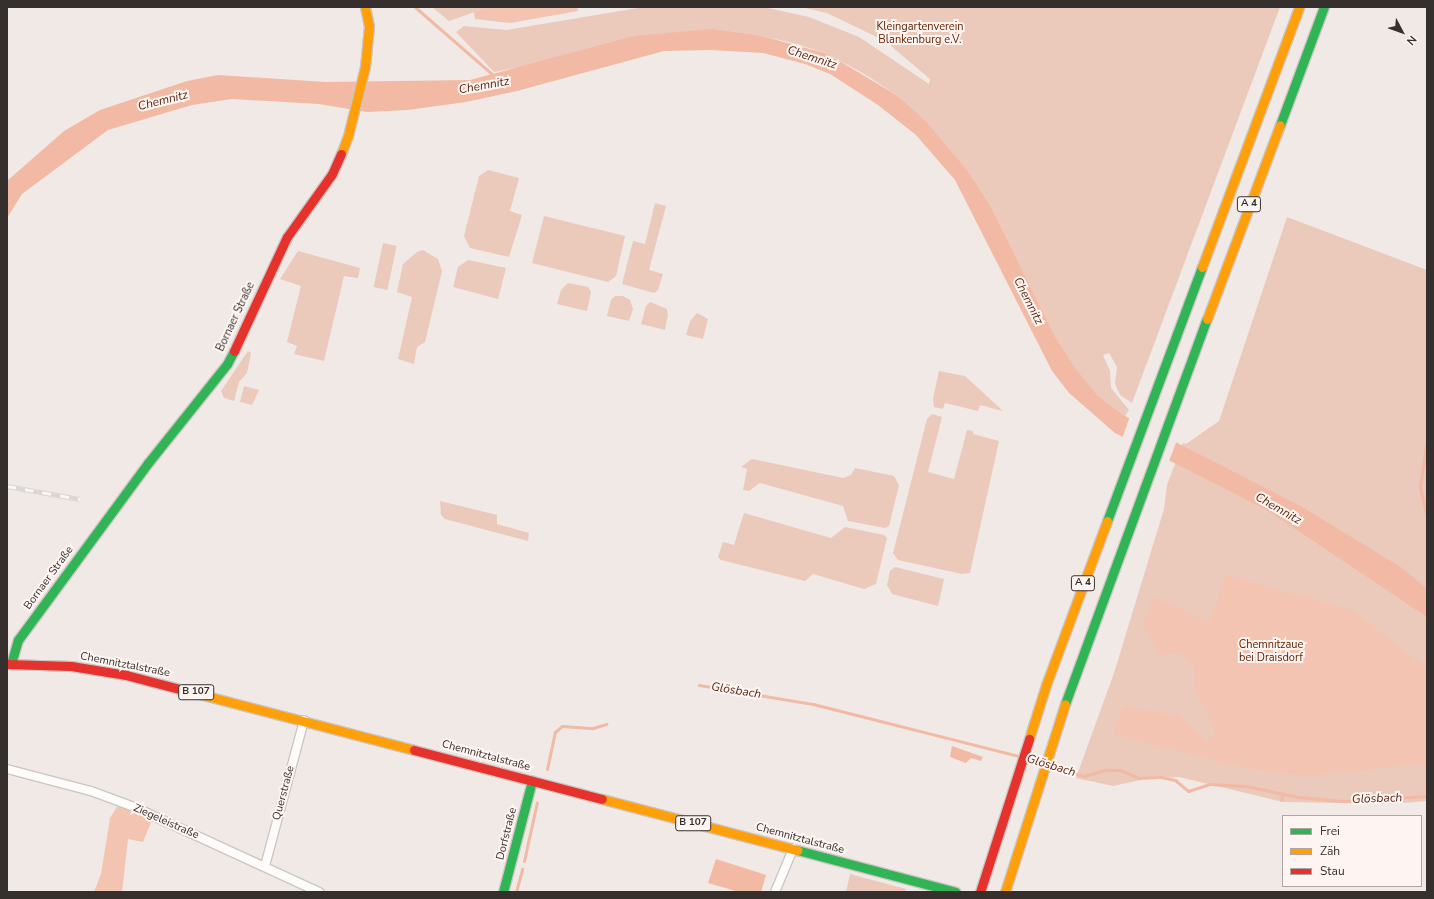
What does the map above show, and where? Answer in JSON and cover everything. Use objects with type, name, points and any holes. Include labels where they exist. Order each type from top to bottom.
[{"type":"main road","name":"Bornaer Straße","points":[[9,664],[18,640],[54,590],[236,350],[276,256],[287,236],[327,184],[344,147],[365,67],[369,26],[365,7]]},
{"type":"main road","name":"A 4","points":[[980,892],[1046,686],[1120,480],[1299,7]]},
{"type":"main road","name":"A 4","points":[[1004,892],[1068,693],[1324,7]]},
{"type":"main road","name":"Chemnitztalstraße","points":[[9,664],[71,666],[126,675],[304,720],[956,892]]},
{"type":"main road","name":"Dorfstraße","points":[[503,892],[532,781]]},
{"type":"street","name":"Querstraße","points":[[265,866],[304,720]]},
{"type":"street","name":"Ziegeleistraße","points":[[7,769],[91,791],[265,866],[319,892]]},
{"type":"street","points":[[775,892],[793,849]]},
{"type":"green space","points":[[432,7],[489,7],[449,21]]},
{"type":"green space","points":[[489,7],[577,7],[578,11],[510,23],[475,19],[474,12]]},
{"type":"green space","name":"Kleingartenverein Blankenburg e.V.","points":[[644,7],[763,7],[809,17],[859,37],[929,84],[930,79],[885,41],[827,13],[801,7],[1280,7],[1132,403],[1120,395],[1115,384],[1117,367],[1109,353],[1103,355],[1110,371],[1111,388],[1129,410],[1125,416],[1098,396],[1074,368],[1056,338],[990,205],[968,171],[928,123],[898,96],[866,75],[828,54],[797,44],[758,35],[713,29],[494,72],[456,32],[464,26],[507,30]]},
{"type":"green space","points":[[488,170],[519,178],[510,211],[522,215],[509,257],[470,248],[464,236],[479,176]]},
{"type":"green space","points":[[655,203],[666,206],[649,270],[663,274],[658,290],[654,293],[622,284],[633,241],[645,244]]},
{"type":"green space","points":[[544,216],[625,236],[616,276],[608,282],[532,263]]},
{"type":"green space","name":"Chemnitzaue bei Draisdorf","points":[[1287,217],[1427,270],[1427,801],[1391,804],[1283,802],[1179,777],[1145,779],[1113,786],[1076,778],[1114,673],[1164,509],[1167,485],[1183,443],[1186,444],[1219,421]]},
{"type":"green space","points":[[383,243],[397,246],[387,290],[374,287]]},
{"type":"green space","points":[[423,250],[438,259],[442,271],[425,342],[417,347],[414,364],[398,359],[412,297],[397,292],[403,264],[417,252]]},
{"type":"green space","points":[[298,251],[360,268],[358,278],[344,276],[324,361],[294,354],[297,346],[287,342],[301,286],[280,279]]},
{"type":"green space","points":[[468,260],[506,268],[498,299],[453,287],[458,267]]},
{"type":"green space","points":[[568,283],[588,287],[591,292],[587,311],[557,304],[561,290]]},
{"type":"green space","points":[[615,296],[623,296],[630,300],[633,309],[629,321],[607,316],[611,300]]},
{"type":"green space","points":[[650,302],[667,309],[668,315],[665,330],[641,324],[646,306]]},
{"type":"green space","points":[[697,313],[708,319],[703,339],[686,335],[690,321]]},
{"type":"green space","points":[[248,351],[251,353],[247,373],[239,382],[234,401],[224,398],[221,391]]},
{"type":"green space","points":[[939,371],[965,376],[1003,411],[980,405],[978,411],[945,403],[943,409],[934,407],[933,399]]},
{"type":"green space","points":[[244,386],[259,390],[252,405],[240,402]]},
{"type":"green space","points":[[932,414],[942,417],[928,472],[954,479],[967,430],[973,431],[973,434],[999,441],[970,573],[962,574],[898,560],[893,553],[927,419]]},
{"type":"green space","points":[[752,459],[843,478],[851,475],[855,468],[894,476],[899,485],[889,526],[885,528],[848,521],[843,506],[760,483],[749,491],[743,490],[747,469],[741,467]]},
{"type":"green space","points":[[440,501],[497,515],[497,524],[529,533],[528,541],[445,519],[441,515]]},
{"type":"green space","points":[[744,513],[831,538],[845,527],[884,535],[887,538],[876,584],[864,589],[813,574],[805,581],[721,560],[718,557],[723,542],[734,545]]},
{"type":"green space","points":[[895,567],[944,579],[938,606],[892,594],[887,585],[890,571]]},
{"type":"green space","points":[[1226,575],[1354,611],[1427,669],[1427,763],[1309,776],[1247,768],[1113,734],[1123,707],[1180,716],[1206,742],[1216,733],[1195,689],[1194,665],[1179,653],[1160,655],[1143,625],[1154,597],[1209,622]]},
{"type":"green space","points":[[118,805],[152,820],[143,842],[128,839],[122,892],[94,892],[101,874],[110,818]]},
{"type":"green space","points":[[850,874],[906,889],[905,892],[846,892]]},
{"type":"water","name":"Chemnitz","points":[[713,29],[758,35],[828,54],[898,96],[928,123],[968,171],[990,205],[1056,338],[1075,368],[1098,396],[1125,416],[1304,508],[1402,568],[1427,589],[1427,617],[1267,510],[1115,433],[1069,393],[1052,371],[955,180],[916,135],[878,105],[830,74],[805,64],[763,53],[710,50],[664,51],[517,91],[466,102],[408,110],[367,112],[319,104],[232,99],[192,105],[108,130],[22,194],[7,218],[7,181],[64,131],[100,110],[187,81],[218,75],[325,82],[470,80],[634,36]]},
{"type":"water","points":[[952,746],[983,757],[981,761],[971,758],[966,763],[950,757]]},
{"type":"water","points":[[716,859],[766,875],[761,892],[739,892],[708,883]]},
{"type":"pier","points":[[1130,416],[1177,440],[1168,464],[1122,439]]},
{"type":"waterway","name":"Chemnitz","points":[[415,7],[493,75]]},
{"type":"waterway","points":[[1427,439],[1420,487],[1427,517]]},
{"type":"waterway","name":"Glösbach","points":[[699,685],[813,704],[1019,756]]},
{"type":"waterway","name":"Glösbach","points":[[547,769],[555,732],[562,726],[593,728],[606,724]]},
{"type":"waterway","name":"Glösbach","points":[[1026,758],[1040,762]]},
{"type":"waterway","name":"Glösbach","points":[[1047,764],[1084,776],[1105,770],[1120,770],[1139,778],[1161,777],[1175,780],[1188,791],[1209,784],[1246,786],[1298,797],[1343,801],[1427,796]]},
{"type":"waterway","points":[[1281,800],[1283,793]]},
{"type":"waterway","name":"Glösbach","points":[[524,861],[537,802]]},
{"type":"waterway","name":"Glösbach","points":[[516,892],[522,869]]},
{"type":"railway","points":[[7,486],[80,499]]},
{"type":"traffic: fast","points":[[1280,125],[1324,7]]},
{"type":"traffic: fast","points":[[1107,521],[1202,267]]},
{"type":"traffic: fast","points":[[1065,704],[1207,319]]},
{"type":"traffic: fast","points":[[11,664],[18,640],[148,463],[227,364],[234,351]]},
{"type":"traffic: fast","points":[[503,892],[532,781]]},
{"type":"traffic: fast","points":[[797,850],[956,892]]},
{"type":"traffic: slow","points":[[341,154],[348,136],[365,67],[369,26],[365,7]]},
{"type":"traffic: slow","points":[[1202,267],[1299,7]]},
{"type":"traffic: slow","points":[[1207,319],[1280,125]]},
{"type":"traffic: slow","points":[[1029,739],[1046,685],[1107,521]]},
{"type":"traffic: slow","points":[[195,693],[414,750]]},
{"type":"traffic: slow","points":[[1005,892],[1065,704]]},
{"type":"traffic: slow","points":[[602,799],[797,850]]},
{"type":"traffic: jam","points":[[234,351],[287,237],[332,174],[341,154]]},
{"type":"traffic: jam","points":[[7,664],[71,666],[126,675],[195,693]]},
{"type":"traffic: jam","points":[[980,892],[1029,739]]},
{"type":"traffic: jam","points":[[414,750],[602,799]]}]
